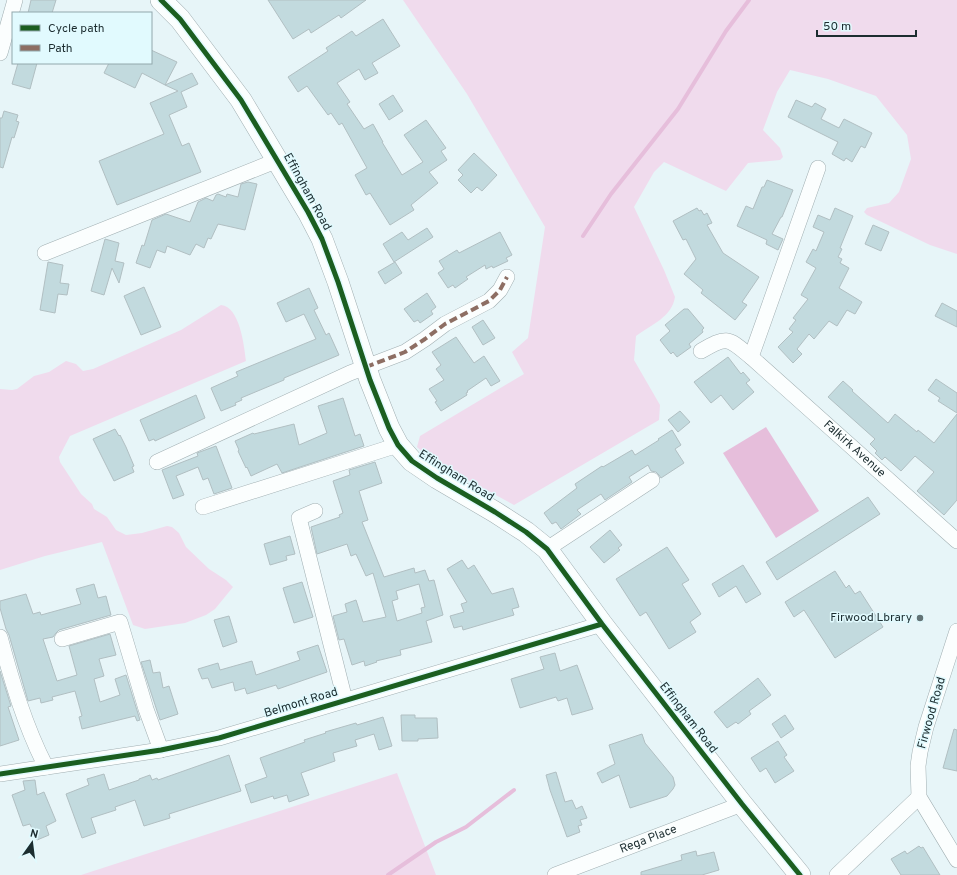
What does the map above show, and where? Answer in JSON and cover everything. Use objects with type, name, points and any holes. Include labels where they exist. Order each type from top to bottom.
[{"type":"street","points":[[0,53],[15,0]]},
{"type":"street","name":"Effingham Road","points":[[161,0],[180,19],[238,96],[308,212],[322,239],[338,282],[370,380],[389,428],[398,445],[412,461],[437,478],[526,532],[547,549],[602,624],[742,804],[800,875]]},
{"type":"street","points":[[45,253],[278,160]]},
{"type":"street","points":[[751,356],[818,168]]},
{"type":"street","points":[[157,462],[350,372],[405,352],[444,324],[489,301],[500,290],[507,277]]},
{"type":"street","name":"Falkirk Avenue","points":[[701,351],[717,342],[724,341],[734,343],[751,356],[957,541]]},
{"type":"street","points":[[203,507],[398,445]]},
{"type":"street","points":[[547,549],[652,480]]},
{"type":"street","points":[[315,511],[300,518],[345,700]]},
{"type":"street","points":[[62,639],[120,622],[160,750]]},
{"type":"street","name":"Belmont Road","points":[[0,774],[160,750],[219,738],[602,624]]},
{"type":"street","name":"Firwood Road","points":[[919,797],[920,752],[926,726],[957,631]]},
{"type":"street","points":[[0,637],[22,712],[46,767]]},
{"type":"street","points":[[836,875],[919,797],[957,860]]},
{"type":"street","name":"Rega Place","points":[[554,875],[742,804]]},
{"type":"shaded area","points":[[403,0],[957,0],[957,254],[930,245],[867,215],[864,212],[867,208],[889,203],[899,192],[911,159],[907,135],[876,96],[828,79],[790,70],[777,92],[763,130],[780,148],[783,157],[780,160],[748,163],[726,191],[664,162],[654,172],[634,207],[675,297],[670,310],[660,320],[636,336],[634,360],[660,405],[659,420],[514,505],[431,460],[417,447],[420,436],[524,374],[512,352],[528,338],[545,227],[467,94]]},
{"type":"shaded area","points":[[221,305],[227,307],[233,312],[237,319],[246,361],[70,436],[59,457],[60,462],[81,494],[92,504],[94,509],[107,517],[116,530],[126,535],[142,533],[167,526],[172,527],[179,533],[186,547],[209,569],[226,580],[233,587],[215,609],[206,615],[185,623],[145,629],[133,625],[102,542],[45,556],[0,570],[0,389],[17,389],[34,376],[49,372],[66,361],[76,364],[83,371],[93,369],[181,330]]},
{"type":"shaded area","points":[[766,427],[819,511],[776,538],[723,453]]},
{"type":"shaded area","points":[[397,773],[436,875],[81,875]]},
{"type":"building","points":[[31,0],[56,0],[52,12],[28,12]]},
{"type":"building","points":[[268,0],[366,0],[341,18],[339,15],[311,33],[309,29],[293,39]]},
{"type":"building","points":[[383,19],[400,46],[372,63],[378,73],[365,80],[359,69],[337,83],[350,102],[347,104],[364,129],[373,124],[402,175],[423,162],[404,135],[426,120],[446,148],[441,151],[447,160],[429,172],[438,183],[411,205],[414,210],[390,225],[370,193],[366,195],[355,175],[367,168],[342,123],[339,125],[331,113],[328,115],[307,86],[298,92],[288,77],[328,51],[326,48],[352,31],[356,36]]},
{"type":"building","points":[[152,50],[177,62],[165,85],[142,73],[135,88],[104,73],[108,64],[152,64]]},
{"type":"building","points":[[18,64],[37,64],[30,89],[12,84]]},
{"type":"building","points":[[192,73],[198,84],[181,92],[187,107],[169,115],[182,146],[189,143],[201,172],[117,205],[99,161],[164,134],[150,103],[178,91],[165,85]]},
{"type":"building","points":[[393,95],[403,111],[389,120],[379,104]]},
{"type":"building","points":[[796,100],[812,107],[815,103],[826,109],[821,119],[839,128],[844,119],[872,133],[865,148],[861,146],[852,162],[846,158],[844,161],[832,154],[838,142],[788,117]]},
{"type":"building","points":[[4,111],[18,115],[16,121],[19,122],[14,138],[12,137],[3,168],[0,167],[0,118],[2,118]]},
{"type":"building","points":[[474,153],[497,175],[482,191],[477,187],[471,193],[458,180],[463,175],[458,170]]},
{"type":"building","points":[[767,180],[793,190],[782,217],[772,234],[783,239],[778,250],[766,244],[767,240],[737,226],[746,206],[753,209],[762,187],[764,187]]},
{"type":"building","points":[[248,182],[257,184],[245,230],[218,224],[211,239],[208,238],[204,248],[196,244],[190,255],[167,246],[165,253],[157,250],[150,268],[136,263],[142,245],[144,246],[152,220],[166,214],[190,222],[198,202],[206,198],[213,201],[218,194],[226,197],[227,194],[238,197],[241,184]]},
{"type":"building","points":[[697,208],[699,211],[701,210],[704,215],[707,213],[712,223],[707,225],[723,253],[759,277],[742,302],[747,305],[735,320],[701,293],[703,290],[684,274],[696,259],[686,239],[683,240],[673,221]]},
{"type":"building","points":[[835,208],[853,216],[840,248],[842,249],[838,257],[842,259],[840,263],[849,268],[839,288],[862,302],[855,314],[847,310],[837,326],[829,321],[814,339],[809,334],[797,349],[802,354],[793,363],[778,347],[793,332],[789,329],[796,320],[793,318],[808,299],[801,295],[816,268],[806,262],[813,249],[816,251],[824,232],[813,227],[818,215],[830,220]]},
{"type":"building","points":[[873,225],[889,232],[881,251],[865,244]]},
{"type":"building","points":[[427,228],[433,237],[394,262],[383,244],[402,232],[408,240]]},
{"type":"building","points":[[500,232],[512,255],[506,258],[508,261],[493,268],[492,266],[486,269],[485,265],[466,277],[468,279],[455,288],[453,285],[448,288],[438,273],[444,269],[439,261],[457,250],[459,253]]},
{"type":"building","points":[[105,239],[119,243],[115,261],[124,263],[119,283],[112,268],[104,295],[91,291]]},
{"type":"building","points":[[48,262],[63,265],[60,283],[69,284],[67,295],[58,294],[55,313],[40,310]]},
{"type":"building","points":[[395,262],[402,273],[385,284],[378,272]]},
{"type":"building","points":[[144,287],[161,327],[141,335],[124,296]]},
{"type":"building","points":[[309,288],[318,308],[314,310],[326,335],[329,333],[339,355],[241,398],[242,400],[235,403],[236,405],[221,411],[211,388],[238,376],[236,372],[316,339],[304,314],[286,322],[277,303]]},
{"type":"building","points":[[427,293],[436,307],[431,311],[433,314],[420,323],[418,320],[414,322],[404,309]]},
{"type":"building","points":[[942,303],[957,311],[957,327],[935,316]]},
{"type":"building","points":[[684,309],[688,309],[704,328],[702,330],[703,332],[689,344],[691,347],[677,357],[673,352],[671,354],[660,340],[670,331],[665,325]]},
{"type":"building","points":[[483,320],[495,338],[483,345],[472,327]]},
{"type":"building","points":[[456,337],[474,363],[484,356],[500,381],[491,386],[486,378],[467,391],[467,395],[441,411],[435,402],[437,401],[429,389],[444,380],[436,369],[441,365],[432,352]]},
{"type":"building","points":[[728,357],[741,374],[743,372],[750,380],[746,383],[754,392],[733,410],[721,395],[711,403],[694,382]]},
{"type":"building","points":[[936,379],[957,393],[957,413],[938,401],[940,398],[928,390]]},
{"type":"building","points":[[843,381],[888,423],[895,414],[917,432],[918,430],[934,443],[957,414],[957,500],[944,515],[917,491],[934,472],[915,456],[901,471],[885,457],[882,460],[875,453],[877,451],[870,444],[875,439],[828,397]]},
{"type":"building","points":[[196,395],[205,418],[155,441],[154,439],[149,441],[140,420]]},
{"type":"building","points":[[343,398],[355,436],[360,434],[364,446],[282,473],[277,464],[251,476],[238,451],[239,450],[235,441],[253,433],[294,424],[299,445],[327,433],[318,406]]},
{"type":"building","points":[[680,411],[690,422],[678,432],[668,420]]},
{"type":"building","points":[[115,429],[126,447],[134,466],[132,467],[134,472],[114,481],[93,439]]},
{"type":"building","points":[[672,430],[681,445],[675,449],[684,463],[661,478],[656,472],[651,471],[648,465],[629,477],[632,482],[605,500],[601,494],[577,510],[581,514],[561,529],[556,522],[552,524],[544,513],[577,488],[575,484],[602,466],[603,467],[632,450],[635,455]]},
{"type":"building","points":[[216,446],[232,488],[214,494],[208,478],[203,480],[198,467],[176,476],[184,495],[173,499],[162,470],[198,456],[197,453]]},
{"type":"building","points":[[375,462],[382,483],[359,491],[368,520],[362,522],[384,577],[414,568],[415,573],[425,570],[429,581],[434,580],[443,615],[426,621],[432,642],[400,650],[401,655],[376,661],[377,662],[365,666],[364,661],[352,665],[344,639],[339,640],[333,616],[347,612],[345,604],[356,600],[363,622],[386,617],[373,573],[366,576],[356,554],[351,556],[347,544],[317,554],[311,527],[340,517],[339,515],[343,513],[333,481],[350,475],[349,470]],"holes":[[[419,584],[425,607],[421,608],[422,613],[397,621],[392,601],[398,599],[396,591]]]},
{"type":"building","points":[[868,497],[880,514],[777,580],[766,562]]},
{"type":"building","points":[[610,530],[622,545],[618,548],[620,550],[604,563],[590,547]]},
{"type":"building","points":[[290,536],[295,554],[286,556],[287,560],[270,565],[264,544]]},
{"type":"building","points":[[667,547],[689,580],[682,584],[701,614],[690,622],[696,632],[669,649],[646,612],[640,616],[616,579]]},
{"type":"building","points":[[462,560],[468,569],[474,565],[492,594],[513,588],[519,607],[512,609],[514,615],[463,630],[462,626],[454,628],[450,616],[464,612],[461,604],[467,602],[447,569]]},
{"type":"building","points":[[743,565],[761,594],[746,603],[736,586],[719,597],[712,584]]},
{"type":"building","points":[[835,571],[846,588],[849,585],[855,594],[860,591],[883,627],[835,658],[804,610],[794,617],[785,602]]},
{"type":"building","points":[[302,582],[313,617],[294,623],[283,588]]},
{"type":"building","points":[[94,584],[98,598],[106,596],[111,615],[59,630],[53,637],[43,639],[57,681],[77,675],[69,646],[110,634],[116,655],[99,659],[104,676],[94,679],[100,702],[120,695],[115,679],[126,675],[140,720],[137,721],[135,716],[82,729],[79,717],[82,716],[75,691],[52,697],[53,700],[41,703],[40,698],[28,701],[0,608],[0,601],[26,594],[33,614],[40,612],[41,615],[81,604],[76,589]]},
{"type":"building","points":[[229,616],[237,642],[223,647],[214,620]]},
{"type":"building","points":[[318,645],[327,672],[278,689],[276,685],[247,694],[245,688],[235,691],[233,682],[212,688],[208,678],[202,679],[198,669],[218,663],[220,670],[252,661],[256,675],[300,660],[297,652]]},
{"type":"building","points":[[555,653],[560,671],[577,665],[593,709],[572,715],[567,698],[558,701],[556,697],[520,708],[511,679],[544,669],[540,657]]},
{"type":"building","points":[[150,660],[153,673],[160,672],[163,688],[169,686],[178,714],[160,720],[141,662]]},
{"type":"building","points":[[0,671],[11,706],[8,707],[19,740],[0,746]]},
{"type":"building","points":[[758,678],[771,695],[749,711],[751,714],[738,724],[736,722],[727,728],[714,712]]},
{"type":"building","points":[[401,715],[415,715],[415,718],[437,718],[438,738],[418,739],[418,741],[402,741]]},
{"type":"building","points":[[785,715],[794,729],[781,738],[772,724]]},
{"type":"building","points":[[383,717],[392,746],[379,750],[374,734],[355,740],[357,746],[333,753],[335,761],[301,773],[309,795],[289,802],[287,795],[274,799],[273,796],[251,803],[245,785],[267,777],[260,758],[305,742],[304,740],[326,733],[325,732],[356,723],[357,725]]},
{"type":"building","points":[[954,729],[957,730],[957,771],[943,768]]},
{"type":"building","points":[[642,734],[645,743],[673,777],[675,785],[667,796],[630,808],[619,775],[602,783],[597,773],[615,764],[609,745]]},
{"type":"building","points":[[778,741],[787,755],[784,757],[794,771],[775,783],[766,768],[760,772],[751,758]]},
{"type":"building","points":[[229,755],[241,791],[169,814],[170,818],[144,826],[135,800],[115,807],[116,810],[91,818],[96,833],[82,838],[66,794],[89,785],[87,779],[104,774],[109,790],[150,775],[152,780],[157,778],[158,780]]},
{"type":"building","points":[[556,772],[565,802],[572,800],[576,809],[582,806],[587,818],[580,820],[582,825],[578,826],[580,832],[567,837],[546,775]]},
{"type":"building","points":[[35,780],[37,795],[44,792],[56,821],[46,826],[49,835],[37,840],[30,824],[23,826],[12,795],[25,790],[23,781]]},
{"type":"building","points":[[919,846],[921,848],[923,847],[940,875],[901,875],[891,859],[905,851],[907,854]]},
{"type":"building","points":[[696,851],[697,856],[714,852],[719,870],[702,875],[641,875],[641,872],[682,860],[681,855]]},
{"type":"waterway","points":[[583,236],[611,194],[678,109],[726,31],[749,0]]},
{"type":"waterway","points":[[388,875],[436,842],[466,827],[514,790]]},
{"type":"marked path","points":[[366,367],[405,352],[445,324],[489,301],[500,290],[507,277]]},
{"type":"cycle path","points":[[161,0],[180,19],[241,100],[308,212],[322,239],[338,282],[370,380],[389,428],[398,445],[412,461],[437,478],[526,532],[547,549],[602,624],[742,804],[800,875]]},
{"type":"cycle path","points":[[0,774],[161,750],[219,738],[602,624]]},
{"type":"place","name":"Firwood Lbrary","points":[[920,618]]}]
